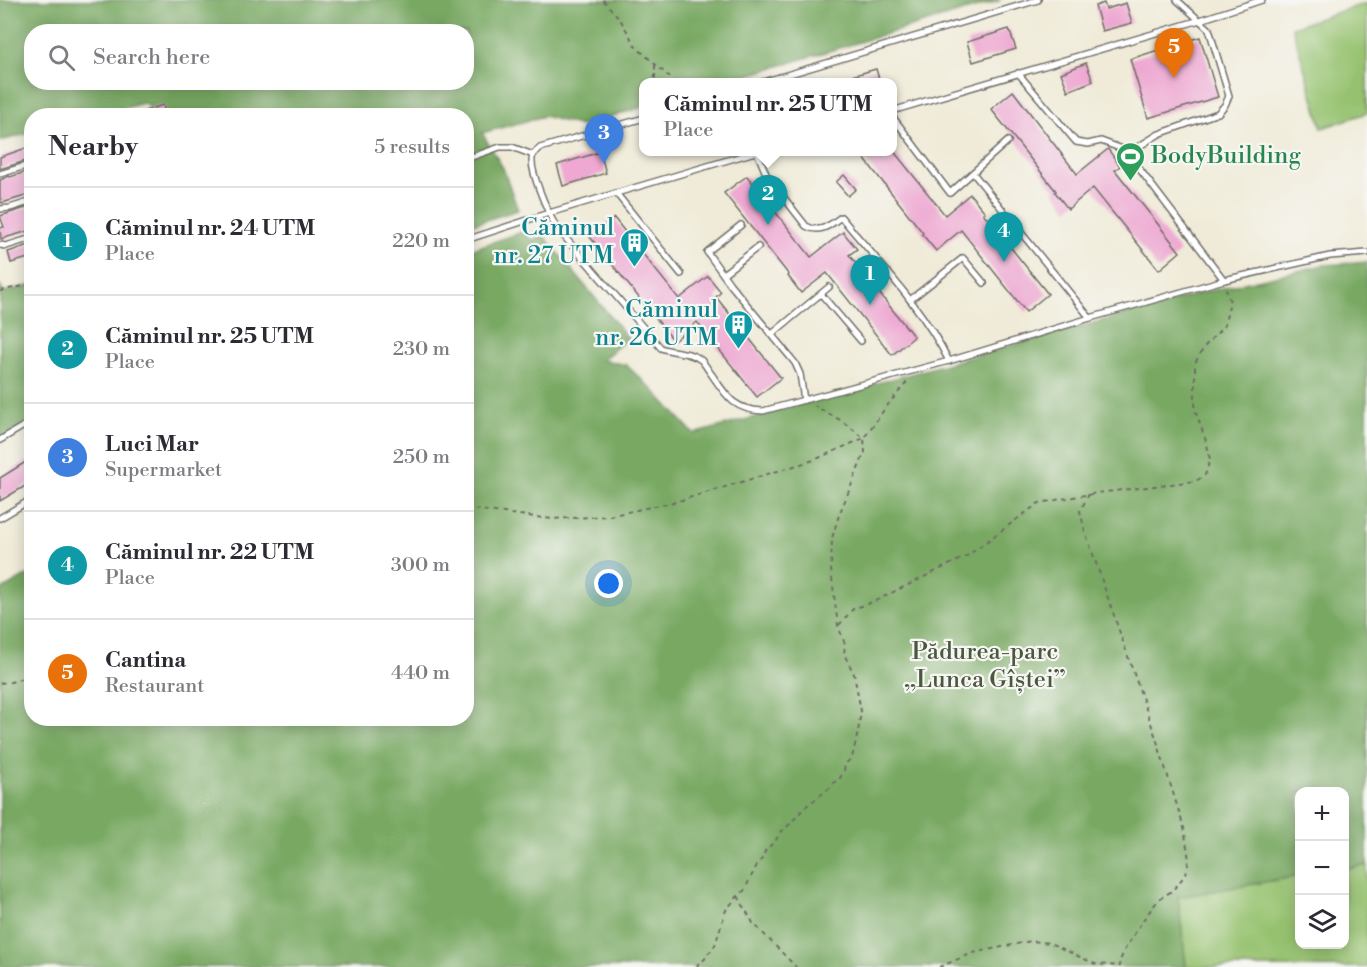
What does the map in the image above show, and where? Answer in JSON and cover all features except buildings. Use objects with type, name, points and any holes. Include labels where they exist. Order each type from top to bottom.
[{"type":"lane","points":[[776,78],[1038,0]]},
{"type":"lane","points":[[1125,150],[1138,147],[1159,134],[1218,113],[1229,96],[1209,29],[1177,0]]},
{"type":"lane","points":[[897,110],[1262,0]]},
{"type":"lane","points":[[1018,74],[1077,142],[1088,144],[1101,141],[1125,150],[1224,280]]},
{"type":"lane","points":[[639,119],[540,148],[533,155],[531,167],[556,226],[661,348],[694,356],[703,362],[726,395],[740,407],[751,410],[763,411],[949,361],[1224,280],[1330,256],[1367,253]]},
{"type":"lane","points":[[897,123],[950,193],[1008,141]]},
{"type":"lane","points":[[474,156],[500,147],[512,147],[533,155]]},
{"type":"lane","points":[[474,237],[742,156]]},
{"type":"lane","points":[[758,156],[767,176],[806,226],[812,230],[818,230],[841,217],[910,300],[936,336],[949,361]]},
{"type":"lane","points":[[0,174],[24,166]]},
{"type":"lane","points":[[973,173],[1090,318]]},
{"type":"lane","points":[[616,193],[681,274]]},
{"type":"lane","points":[[0,209],[24,204]]},
{"type":"lane","points":[[741,225],[707,252],[798,369],[804,400]]},
{"type":"lane","points":[[0,245],[6,246],[24,240]]},
{"type":"lane","points":[[723,274],[758,247]]},
{"type":"lane","points":[[910,300],[963,258],[984,283]]},
{"type":"lane","points":[[772,334],[829,287]]},
{"type":"lane","points":[[820,294],[861,341]]},
{"type":"lane","points":[[0,440],[24,426]]},
{"type":"lane","points":[[0,518],[24,504]]},
{"type":"path","points":[[603,0],[620,19],[636,47],[671,78]]},
{"type":"path","points":[[655,64],[655,78]]},
{"type":"path","points":[[838,626],[853,609],[875,601],[968,556],[1039,503],[1089,494],[1196,481],[1205,474],[1210,460],[1195,410],[1195,363],[1204,347],[1224,326],[1230,302],[1224,280]]},
{"type":"path","points":[[0,291],[24,286]]},
{"type":"path","points":[[474,509],[552,519],[609,516],[682,500],[814,460],[864,438],[907,381]]},
{"type":"path","points":[[698,967],[698,964],[712,950],[726,910],[744,891],[765,851],[804,807],[839,780],[845,764],[852,758],[858,732],[861,711],[854,674],[844,654],[845,645],[838,626],[831,570],[832,538],[838,514],[865,452],[864,438],[842,421],[804,400]]},
{"type":"path","points":[[939,967],[973,953],[1031,941],[1050,943],[1095,964],[1120,967],[1119,963],[1125,949],[1143,920],[1159,899],[1172,891],[1186,874],[1189,860],[1184,828],[1160,749],[1085,531],[1080,511],[1089,494]]},
{"type":"path","points":[[0,683],[24,678]]},
{"type":"path","points":[[738,896],[753,923],[796,967]]},
{"type":"green space","points":[[0,0],[1001,0],[738,78],[639,78],[639,108],[581,126],[544,116],[482,133],[503,168],[518,210],[474,224],[474,108],[151,108],[144,103],[125,108],[24,108],[24,135],[0,141]]},
{"type":"green space","points":[[1367,3],[1367,113],[1322,128],[1292,27]]},
{"type":"green space","name":"Pădurea-parc „Lunca Gîștei”","points":[[525,231],[531,240],[544,236],[628,338],[602,360],[626,365],[694,434],[1209,291],[1323,265],[1367,262],[1367,865],[1349,868],[1349,787],[1295,787],[1295,877],[1178,897],[1186,967],[0,967],[0,591],[24,577],[24,726],[474,726],[474,249]]},
{"type":"green space","points":[[0,285],[3,292],[24,287],[24,425],[0,441]]},
{"type":"green space","points":[[1367,865],[1367,967],[1186,967],[1178,897],[1295,877],[1295,949],[1349,949],[1349,868]]},
{"type":"place","name":"Cantina","points":[[1174,78]]},
{"type":"place","name":"Luci Mar","points":[[604,164]]},
{"type":"place","name":"BodyBuilding","points":[[1130,182]]},
{"type":"place","name":"Căminul nr. 25 UTM","points":[[768,225]]},
{"type":"place","name":"Căminul nr. 22 UTM","points":[[1004,262]]},
{"type":"place","name":"Căminul nr. 27 UTM","points":[[635,268]]},
{"type":"place","name":"Căminul nr. 24 UTM","points":[[870,305]]},
{"type":"place","name":"Căminul nr. 26 UTM","points":[[739,350]]}]
